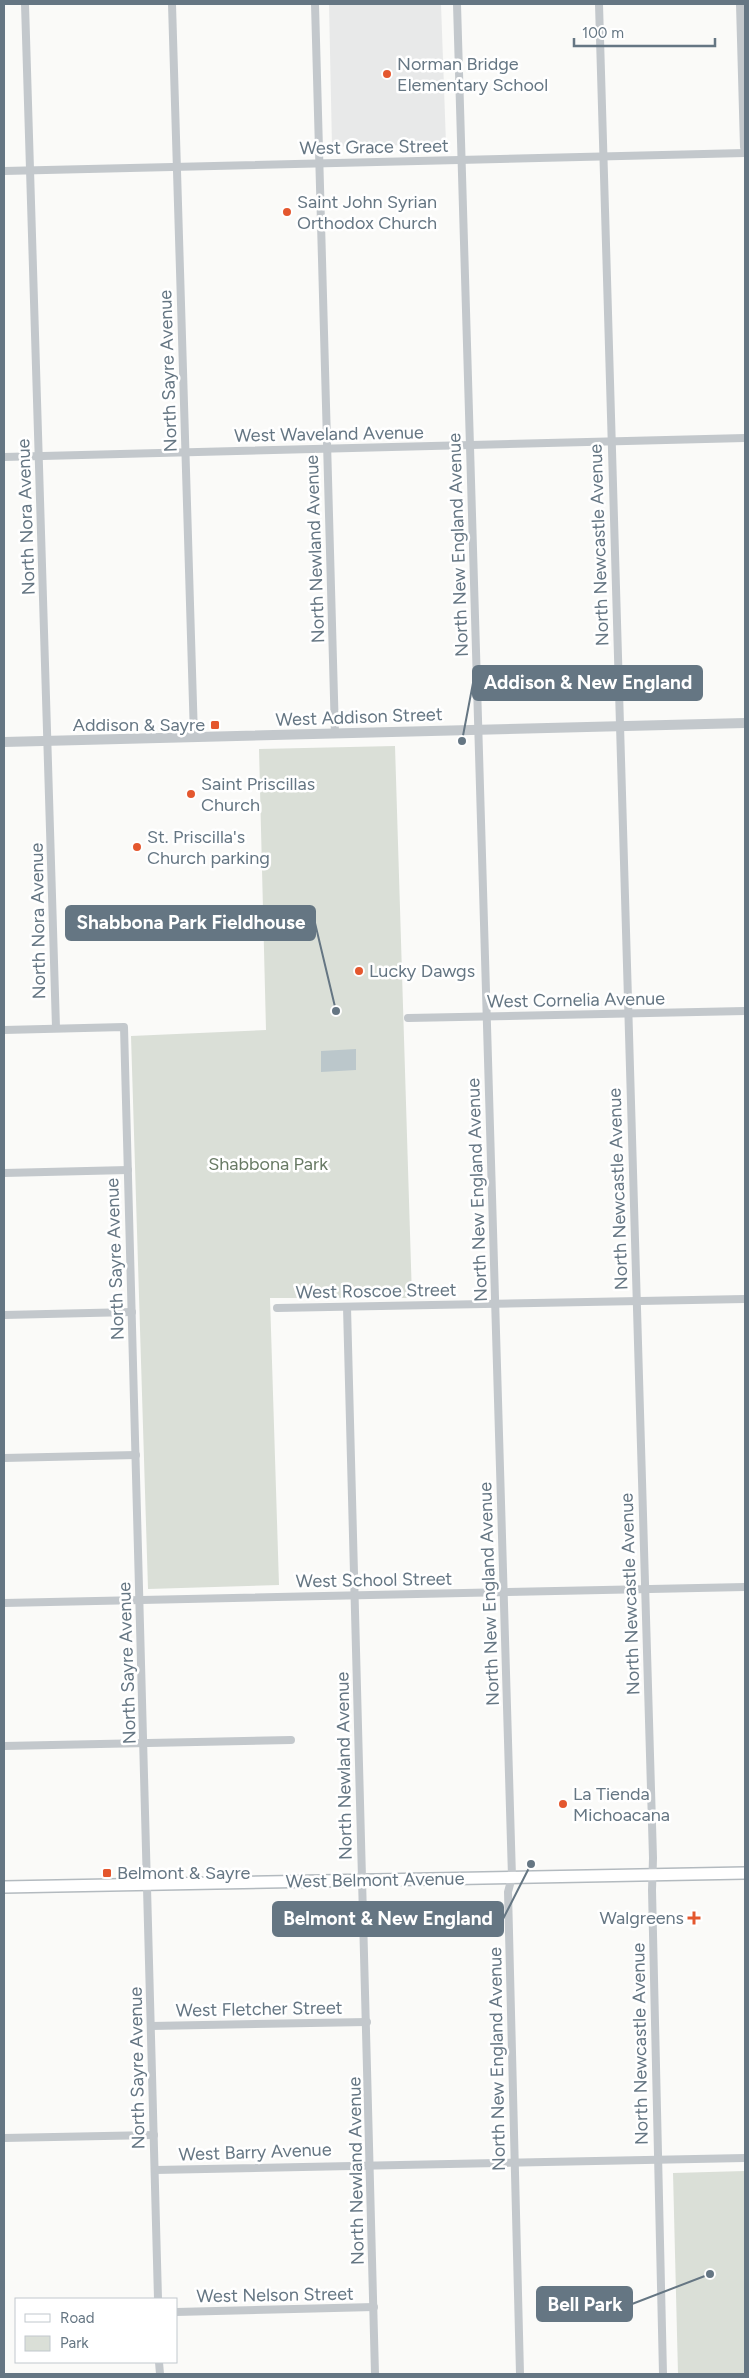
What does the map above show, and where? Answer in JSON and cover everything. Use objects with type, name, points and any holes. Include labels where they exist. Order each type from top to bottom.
[{"type":"main road","name":"West Belmont Avenue","points":[[4,1887],[745,1873]]},
{"type":"street","name":"North Nora Avenue","points":[[26,4],[56,1028]]},
{"type":"street","name":"North Sayre Avenue","points":[[172,4],[194,737]]},
{"type":"street","name":"North Newland Avenue","points":[[314,4],[335,734]]},
{"type":"street","name":"North New England Avenue","points":[[456,4],[512,1877],[508,1892],[520,2374]]},
{"type":"street","name":"North Newcastle Avenue","points":[[599,4],[645,1589],[663,2374]]},
{"type":"street","points":[[741,4],[745,147]]},
{"type":"street","name":"West Grace Street","points":[[4,171],[745,153]]},
{"type":"street","name":"West Waveland Avenue","points":[[4,457],[745,438]]},
{"type":"street","name":"West Addison Street","points":[[4,742],[745,723]]},
{"type":"street","name":"West Cornelia Avenue","points":[[408,1018],[745,1011]]},
{"type":"street","name":"North Sayre Avenue","points":[[56,1028],[124,1027],[158,2298]]},
{"type":"street","points":[[4,1030],[56,1028]]},
{"type":"street","points":[[4,1173],[128,1170]]},
{"type":"street","name":"West Roscoe Street","points":[[277,1308],[745,1299]]},
{"type":"street","name":"North Newland Avenue","points":[[347,1307],[376,2374]]},
{"type":"street","points":[[4,1315],[132,1312]]},
{"type":"street","points":[[4,1458],[136,1455]]},
{"type":"street","name":"West School Street","points":[[4,1603],[745,1587]]},
{"type":"street","points":[[4,1746],[291,1740]]},
{"type":"street","name":"West Fletcher Street","points":[[151,2026],[367,2022]]},
{"type":"street","name":"West Barry Avenue","points":[[4,2138],[154,2135]]},
{"type":"street","name":"West Barry Avenue","points":[[155,2170],[514,2161],[745,2158]]},
{"type":"street","name":"West Nelson Street","points":[[178,2312],[374,2307]]},
{"type":"shaded area","name":"Norman Bridge Elementary School","points":[[329,4],[441,4],[446,144],[332,147]]},
{"type":"shaded area","points":[[356,1049],[356,1070],[321,1072],[321,1051]]},
{"type":"green space","name":"Shabbona Park","points":[[395,746],[412,1298],[270,1298],[279,1585],[148,1589],[131,1036],[266,1030],[259,749]]},
{"type":"green space","points":[[745,2171],[745,2374],[678,2374],[673,2173]]},
{"type":"place","name":"Norman Bridge Elementary School","points":[[387,74]]},
{"type":"place","name":"Saint John Syrian Orthodox Church","points":[[287,212]]},
{"type":"place","name":"Addison & Sayre","points":[[215,725]]},
{"type":"place","name":"Addison & New England","points":[[462,741]]},
{"type":"place","name":"Saint Priscillas Church","points":[[191,794]]},
{"type":"place","name":"St. Priscilla's Church parking","points":[[137,847]]},
{"type":"place","name":"Lucky Dawgs","points":[[359,971]]},
{"type":"place","name":"Shabbona Park Fieldhouse","points":[[336,1011]]},
{"type":"place","name":"La Tienda Michoacana","points":[[563,1804]]},
{"type":"place","name":"Belmont & New England","points":[[531,1864]]},
{"type":"place","name":"Belmont & Sayre","points":[[107,1873]]},
{"type":"place","name":"Walgreens","points":[[694,1918]]},
{"type":"place","name":"Bell Park","points":[[710,2274]]}]
